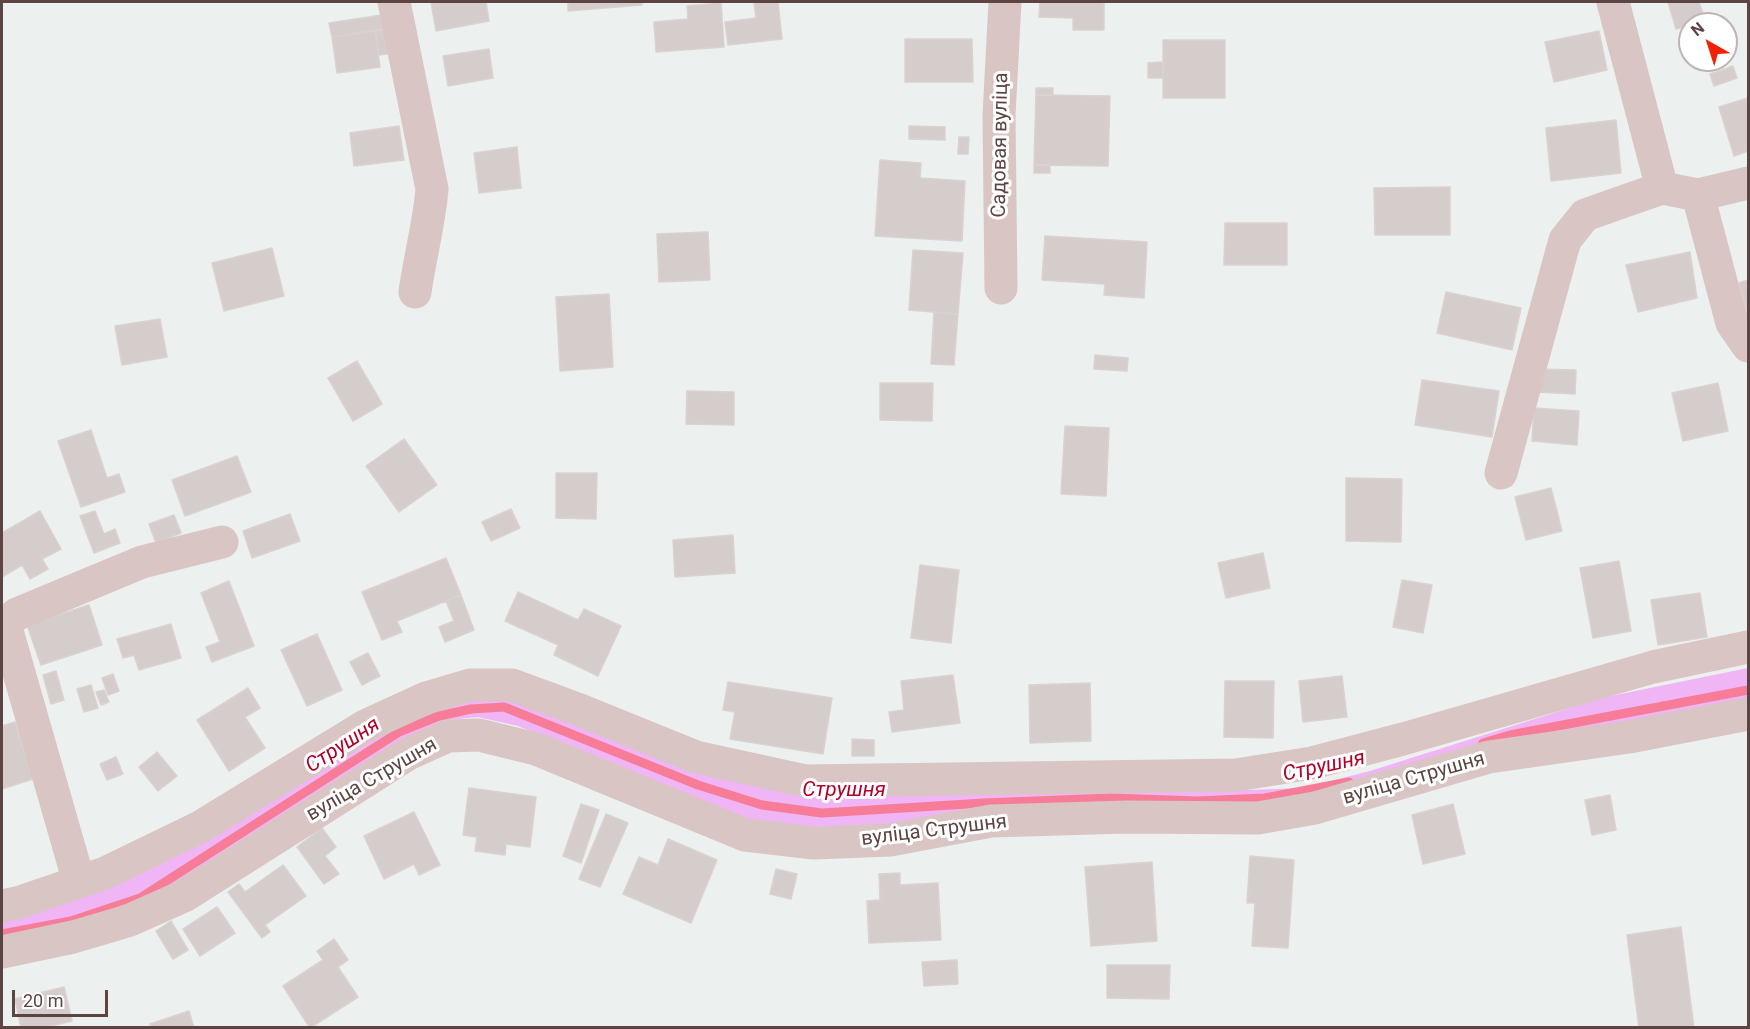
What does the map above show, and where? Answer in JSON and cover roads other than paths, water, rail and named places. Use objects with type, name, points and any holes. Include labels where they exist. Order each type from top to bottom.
[{"type":"street","points":[[394,2],[432,189],[430,216],[421,250],[415,292]]},
{"type":"street","name":"Садовая вуліца","points":[[1001,288],[999,115],[1005,2]]},
{"type":"street","points":[[1613,2],[1662,188]]},
{"type":"street","points":[[1501,473],[1565,240],[1585,216],[1662,188],[1698,195],[1749,183]]},
{"type":"street","points":[[1698,195],[1732,323],[1749,346]]},
{"type":"street","points":[[79,882],[5,624],[17,614],[142,562],[222,542]]},
{"type":"street","points":[[2,906],[105,873],[200,827],[365,726],[426,698],[470,685],[512,685],[696,757],[806,781],[1236,775],[1312,763],[1653,667],[1749,647]]},
{"type":"street","name":"вуліца Струшня","points":[[2,952],[74,937],[114,925],[184,896],[408,754],[448,736],[479,735],[536,748],[744,835],[814,843],[890,840],[991,821],[1127,817],[1258,818],[1315,808],[1489,757],[1629,737],[1749,714]]},
{"type":"waterway","name":"Струшня","points":[[1483,743],[1510,735],[1748,690]]},
{"type":"waterway","name":"Струшня","points":[[2,934],[71,921],[140,898],[399,732],[439,716],[471,709],[504,707],[698,785],[762,805],[822,813],[1111,798],[1198,801],[1265,798],[1349,782]]}]
